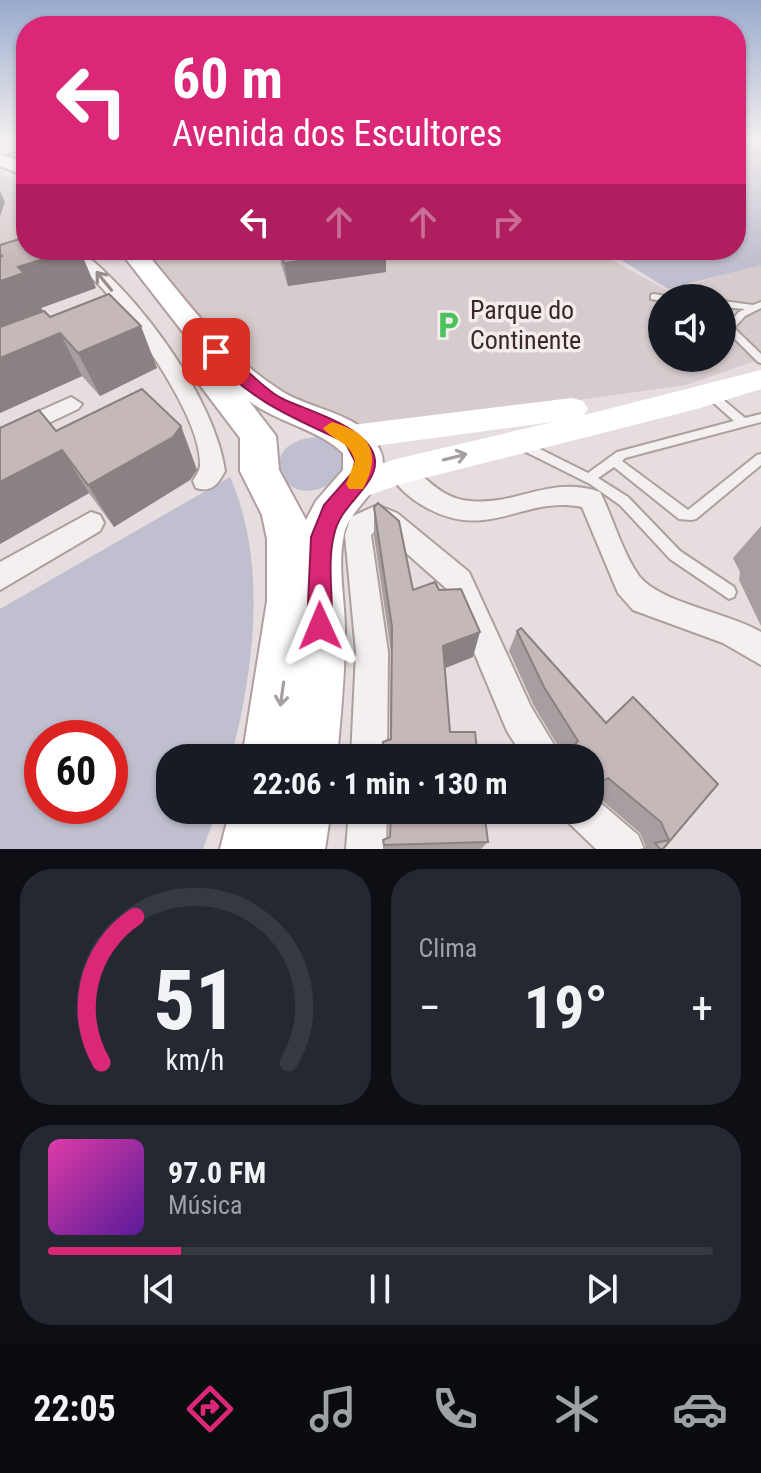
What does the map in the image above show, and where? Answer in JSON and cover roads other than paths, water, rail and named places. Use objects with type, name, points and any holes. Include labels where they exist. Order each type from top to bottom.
[{"type":"main road","points":[[120,260],[252,427],[261,447],[262,477],[286,526],[291,578],[283,686],[273,744]]},
{"type":"main road","points":[[139,260],[237,375],[281,407],[343,433],[361,448],[365,461],[362,474],[326,523],[319,555],[318,662],[309,744]]},
{"type":"main road","points":[[262,477],[269,446],[279,437],[308,427],[343,433],[540,414],[760,373]]},
{"type":"main road","points":[[262,477],[286,502],[322,504],[400,471],[711,395],[760,373]]},
{"type":"main road","points":[[252,849],[258,824]]},
{"type":"main road","points":[[293,849],[297,824]]},
{"type":"street","points":[[83,260],[94,268],[126,320],[185,391],[212,444],[213,471],[205,481]]},
{"type":"street","points":[[0,438],[71,404]]},
{"type":"street","points":[[400,471],[408,483],[432,499],[480,512],[574,493],[591,499],[628,584],[643,600],[732,632],[761,649]]},
{"type":"street","points":[[369,744],[372,652],[360,525],[377,516],[388,521],[459,581],[519,719],[535,744]]},
{"type":"street","points":[[0,577],[91,523]]},
{"type":"street","points":[[366,849],[367,824]]},
{"type":"street","points":[[597,824],[624,849]]},
{"type":"lane","points":[[736,305],[758,306]]},
{"type":"lane","points":[[758,306],[742,314],[729,328],[760,373]]},
{"type":"lane","points":[[711,395],[754,423]]},
{"type":"lane","points":[[589,478],[621,455],[754,423]]},
{"type":"lane","points":[[516,442],[589,478],[639,513],[675,555],[729,592]]},
{"type":"lane","points":[[614,461],[684,515],[691,515],[761,458]]},
{"type":"place","name":"Parque do Continente","points":[[448,325]]}]
